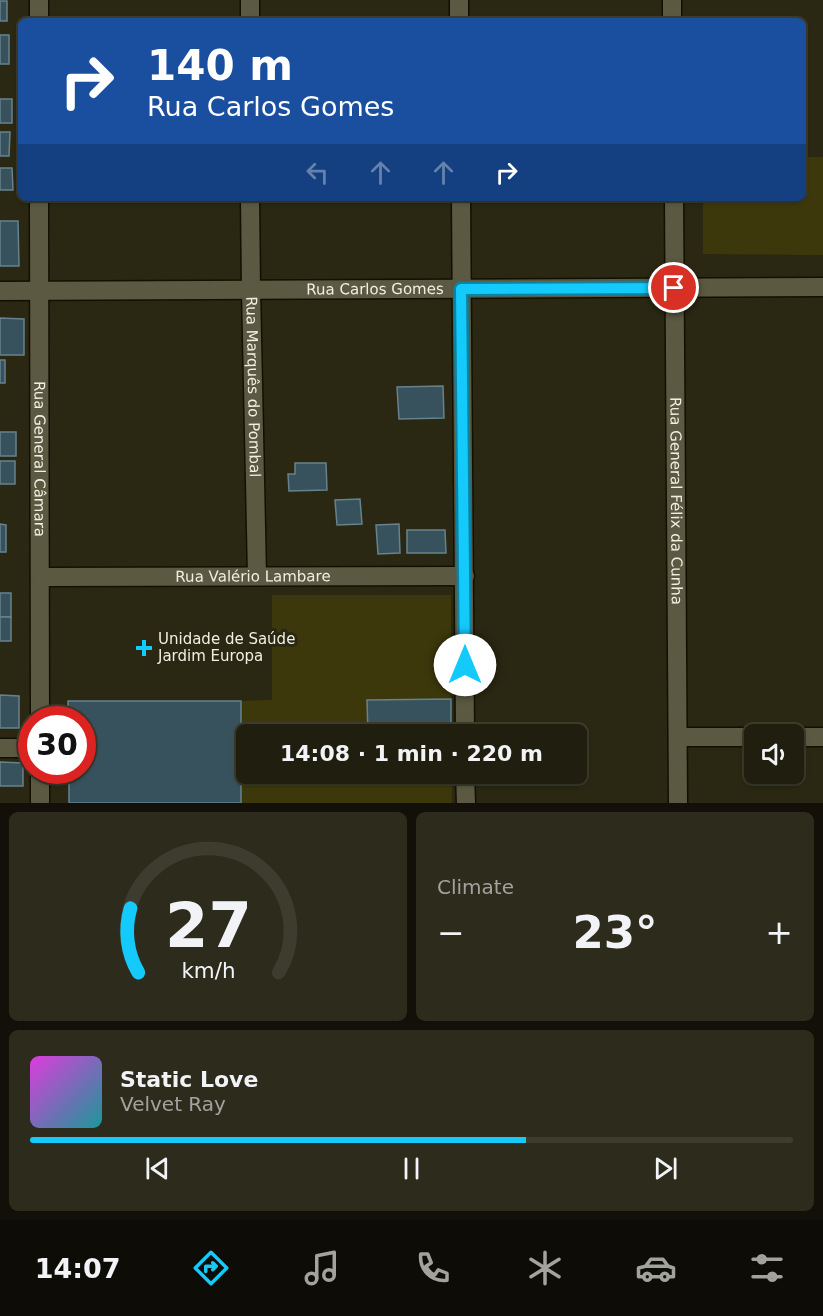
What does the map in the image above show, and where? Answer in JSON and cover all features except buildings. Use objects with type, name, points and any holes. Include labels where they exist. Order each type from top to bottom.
[{"type":"street","points":[[39,0],[39,18]]},
{"type":"street","points":[[250,0],[250,18]]},
{"type":"street","points":[[459,0],[459,18]]},
{"type":"street","points":[[672,0],[672,18]]},
{"type":"street","name":"Rua General Câmara","points":[[39,201],[40,706]]},
{"type":"street","name":"Rua Marquês do Pombal","points":[[250,201],[256,576]]},
{"type":"street","points":[[461,201],[465,724]]},
{"type":"street","name":"Rua General Félix da Cunha","points":[[674,201],[678,803]]},
{"type":"street","name":"Rua Carlos Gomes","points":[[0,291],[823,287]]},
{"type":"street","name":"Rua Valério Lambare","points":[[41,577],[465,576]]},
{"type":"street","points":[[678,737],[744,737]]},
{"type":"street","points":[[804,737],[823,737]]},
{"type":"street","points":[[0,748],[18,748]]},
{"type":"street","points":[[40,784],[40,803]]},
{"type":"street","points":[[465,784],[466,803]]},
{"type":"shaded area","points":[[806,157],[823,157],[823,255],[703,254],[703,201],[806,201]]},
{"type":"shaded area","points":[[272,595],[451,595],[451,699],[368,700],[368,724],[241,724],[241,701],[272,700]]},
{"type":"shaded area","points":[[241,784],[452,784],[452,803],[241,803]]},
{"type":"place","name":"Unidade de Saúde Jardim Europa","points":[[144,648]]},
{"type":"route","points":[[465,665],[461,289],[674,288]]}]
